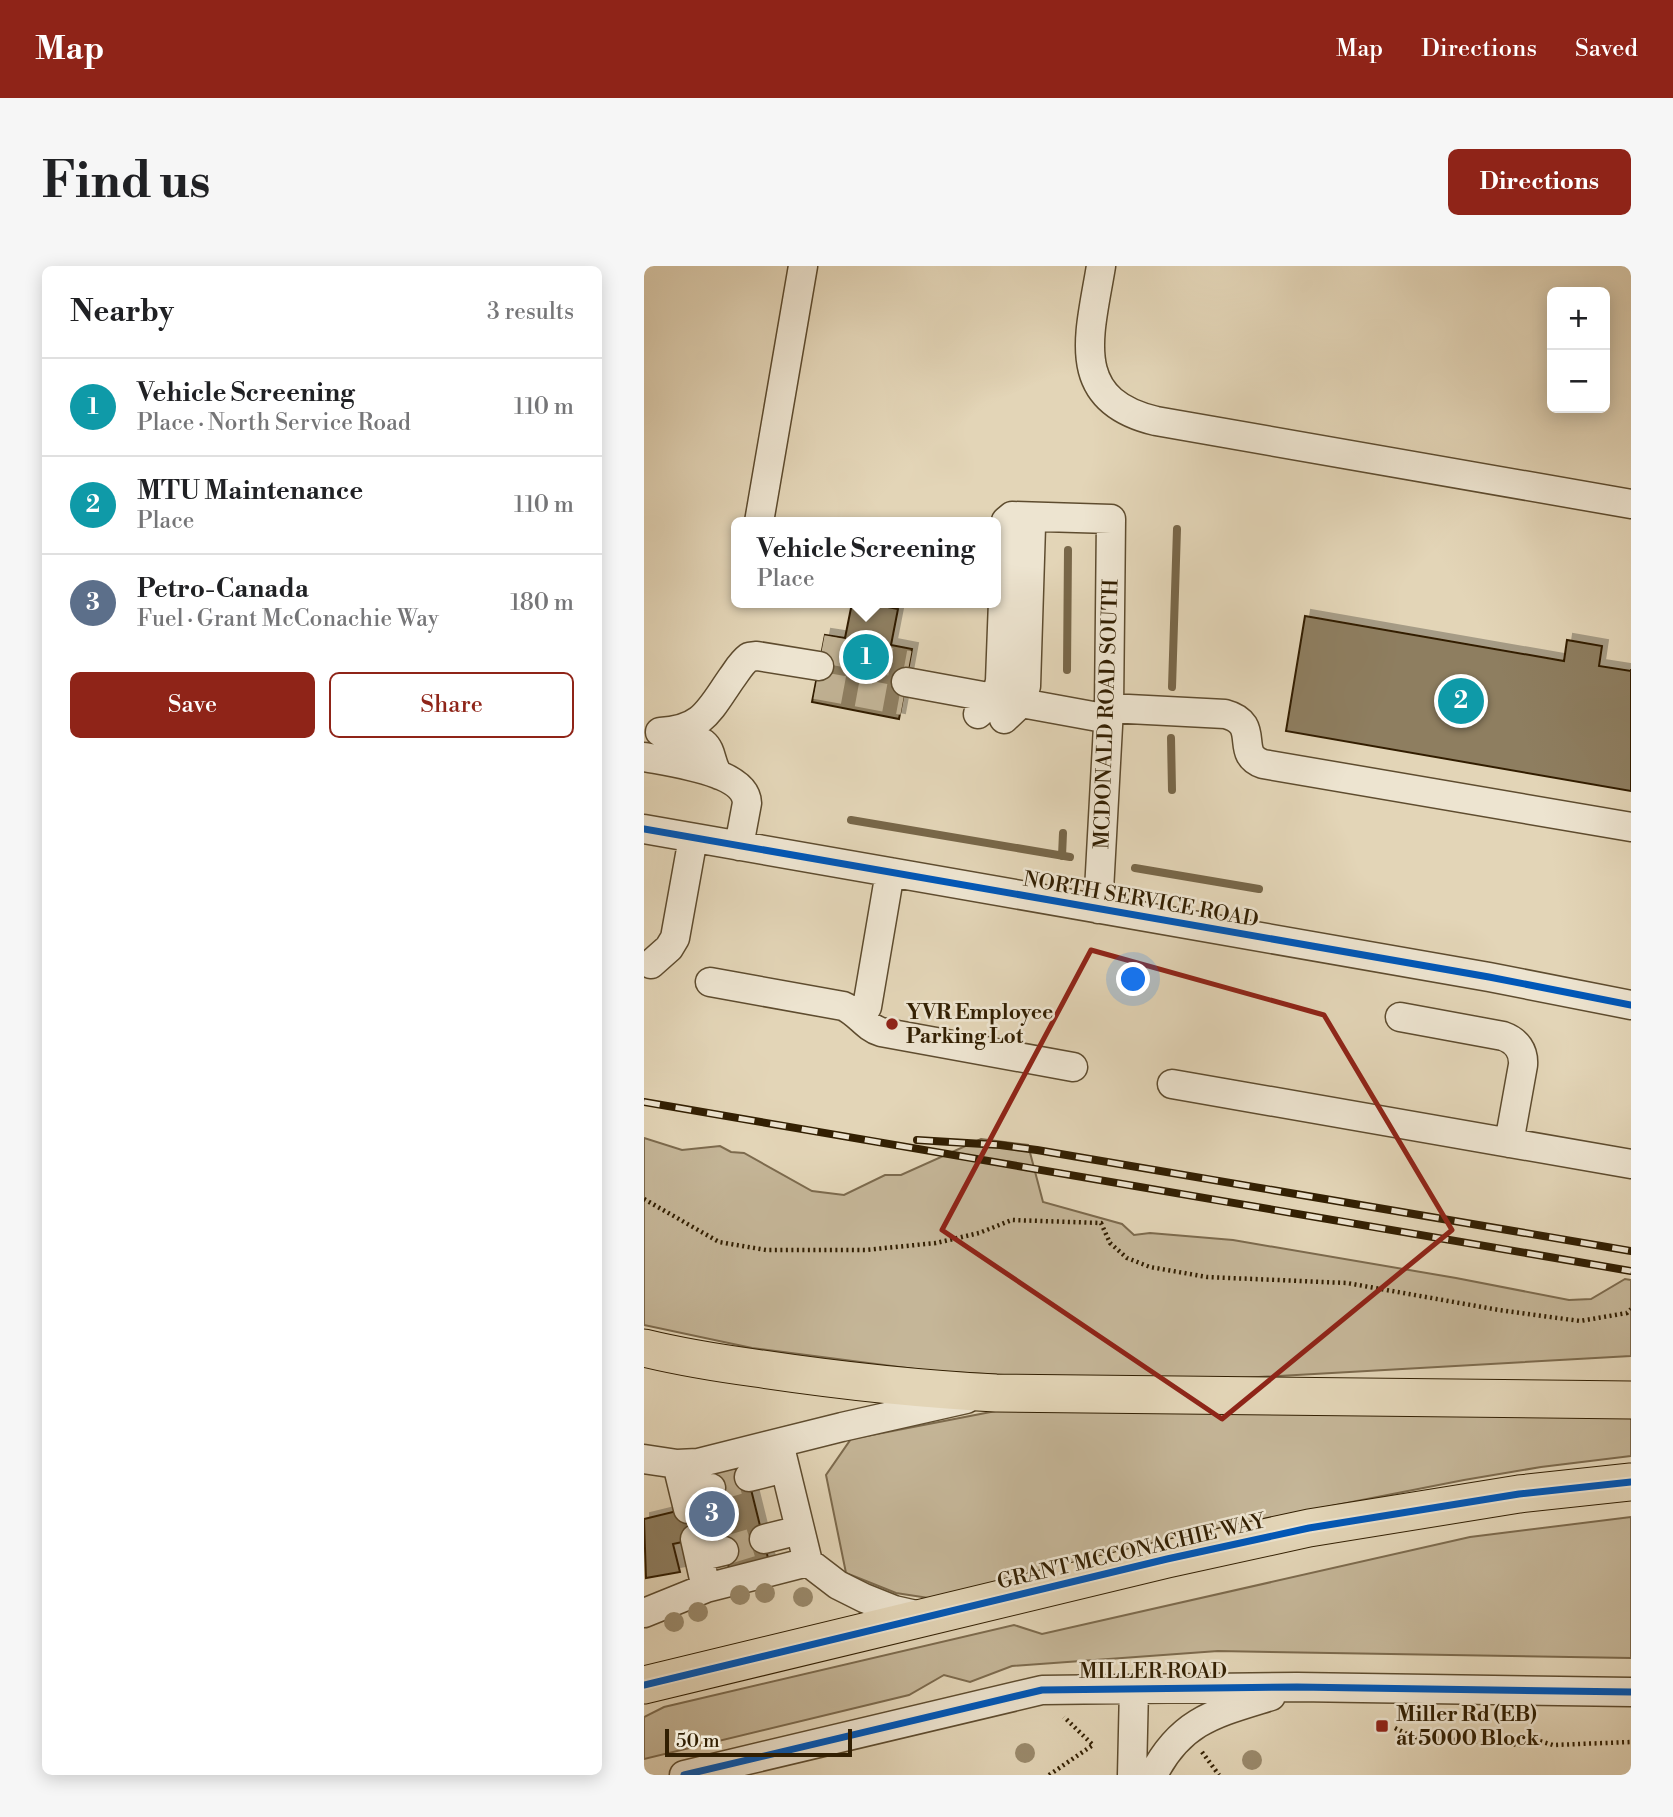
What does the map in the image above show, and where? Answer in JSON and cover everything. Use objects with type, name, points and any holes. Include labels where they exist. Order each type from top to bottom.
[{"type":"main road","points":[[644,1349],[678,1357],[873,1384],[996,1393],[1631,1400]]},
{"type":"main road","points":[[1546,1399],[1631,1393]]},
{"type":"main road","name":"GRANT MCCONACHIE WAY","points":[[644,1685],[1167,1559],[1310,1528],[1519,1494],[1631,1482]]},
{"type":"street","points":[[760,517],[803,266]]},
{"type":"street","points":[[1101,266],[1090,331],[1089,360],[1093,373],[1107,396],[1126,412],[1156,421],[1631,504]]},
{"type":"street","points":[[998,699],[1031,526],[1035,519],[1017,518]]},
{"type":"street","name":"MCDONALD ROAD SOUTH","points":[[1017,518],[1111,519],[1109,713],[1098,909]]},
{"type":"street","points":[[989,608],[998,699]]},
{"type":"street","points":[[652,730],[686,729],[695,724],[713,706],[738,669],[757,656],[819,667]]},
{"type":"street","points":[[906,683],[1072,712],[1225,714],[1242,721],[1251,756],[1263,764],[1631,827]]},
{"type":"street","points":[[652,730],[703,743],[708,747],[714,769],[719,775]]},
{"type":"street","points":[[644,757],[719,775],[741,788],[747,796],[740,846]]},
{"type":"street","name":"NORTH SERVICE ROAD","points":[[644,829],[1631,1004]]},
{"type":"street","points":[[648,967],[669,948],[675,938],[687,836]]},
{"type":"street","points":[[855,1014],[867,1007],[882,870]]},
{"type":"street","points":[[710,982],[855,1014],[872,1029],[881,1032],[1073,1067]]},
{"type":"street","points":[[1399,1017],[1503,1036],[1516,1043],[1522,1054],[1523,1065],[1509,1143]]},
{"type":"street","points":[[1172,1084],[1631,1164]]},
{"type":"street","points":[[748,1477],[782,1455],[842,1427],[996,1393]]},
{"type":"street","points":[[644,1459],[677,1464],[782,1455]]},
{"type":"street","points":[[782,1455],[808,1562],[838,1585],[864,1598],[894,1610],[927,1617]]},
{"type":"street","points":[[677,1464],[694,1497]]},
{"type":"street","points":[[764,1539],[800,1530]]},
{"type":"street","points":[[706,1549],[706,1588]]},
{"type":"street","points":[[644,1613],[706,1588],[808,1562]]},
{"type":"street","points":[[1153,1775],[1164,1753],[1175,1740],[1212,1715],[1297,1687]]},
{"type":"street","name":"MILLER ROAD","points":[[684,1775],[1042,1690],[1297,1687],[1629,1691]]},
{"type":"street","points":[[1132,1775],[1134,1688]]},
{"type":"path","points":[[644,1199],[719,1242],[766,1250],[865,1250],[936,1243],[979,1233],[1012,1220],[1101,1223],[1110,1243],[1127,1258],[1150,1267],[1207,1277],[1347,1283],[1499,1310],[1580,1321],[1627,1313],[1631,1309]]},
{"type":"path","points":[[1049,1775],[1093,1745],[1064,1717]]},
{"type":"path","points":[[1395,1728],[1413,1737],[1520,1745],[1536,1740],[1553,1745],[1631,1742]]},
{"type":"highlighted area","points":[[1091,950],[1324,1015],[1452,1230],[1222,1419],[942,1230]]},
{"type":"shaded area","points":[[644,1138],[682,1150],[720,1146],[731,1152],[744,1153],[812,1191],[844,1195],[885,1175],[901,1175],[981,1139],[1028,1145],[1043,1202],[1122,1224],[1134,1235],[1150,1233],[1233,1240],[1569,1300],[1591,1299],[1625,1279],[1631,1280],[1631,1356],[1154,1383],[930,1371],[752,1348],[644,1325]]},
{"type":"shaded area","points":[[1001,1410],[1631,1417],[1631,1456],[1464,1480],[1234,1525],[935,1599],[896,1593],[846,1573],[826,1475],[851,1439]]},
{"type":"shaded area","points":[[1631,1517],[1631,1658],[1218,1651],[1012,1666],[970,1682],[944,1675],[909,1695],[644,1759],[644,1717],[664,1707],[1014,1625],[1042,1634],[1470,1537]]},
{"type":"building","points":[[851,608],[898,609],[891,645],[912,649],[899,719],[812,702],[825,635],[845,638]]},
{"type":"building","points":[[1305,616],[1564,661],[1567,640],[1602,646],[1599,666],[1631,671],[1631,791],[1286,731]]},
{"type":"building","points":[[742,1453],[769,1562],[730,1572],[720,1534],[673,1544],[680,1572],[646,1578],[644,1519],[714,1502],[704,1462]]},
{"type":"waterway","points":[[1172,687],[1177,529]]},
{"type":"waterway","points":[[1067,670],[1068,550]]},
{"type":"waterway","points":[[1171,738],[1172,790]]},
{"type":"waterway","points":[[851,820],[1070,857]]},
{"type":"waterway","points":[[1062,856],[1063,833]]},
{"type":"waterway","points":[[1135,868],[1259,889]]},
{"type":"tunnel","points":[[822,649],[909,665]]},
{"type":"tunnel","points":[[816,685],[903,701]]},
{"type":"tunnel","points":[[711,1488],[749,1477]]},
{"type":"tunnel","points":[[724,1551],[764,1539]]},
{"type":"railway","points":[[644,1102],[1631,1271]]},
{"type":"railway","points":[[917,1140],[1037,1150],[1631,1251]]},
{"type":"cycle path","points":[[644,829],[1489,977],[1631,1005]]},
{"type":"cycle path","points":[[644,1685],[1167,1559],[1309,1528],[1519,1494],[1631,1482]]},
{"type":"cycle path","points":[[684,1775],[1042,1690],[1297,1687],[1631,1692]]},
{"type":"place","name":"Vehicle Screening","points":[[866,657]]},
{"type":"place","name":"MTU Maintenance","points":[[1461,701]]},
{"type":"place","name":"YVR Employee Parking Lot","points":[[892,1024]]},
{"type":"place","name":"Petro-Canada","points":[[712,1514]]},
{"type":"place","name":"Miller Rd (EB) at 5000 Block","points":[[1382,1726]]}]
